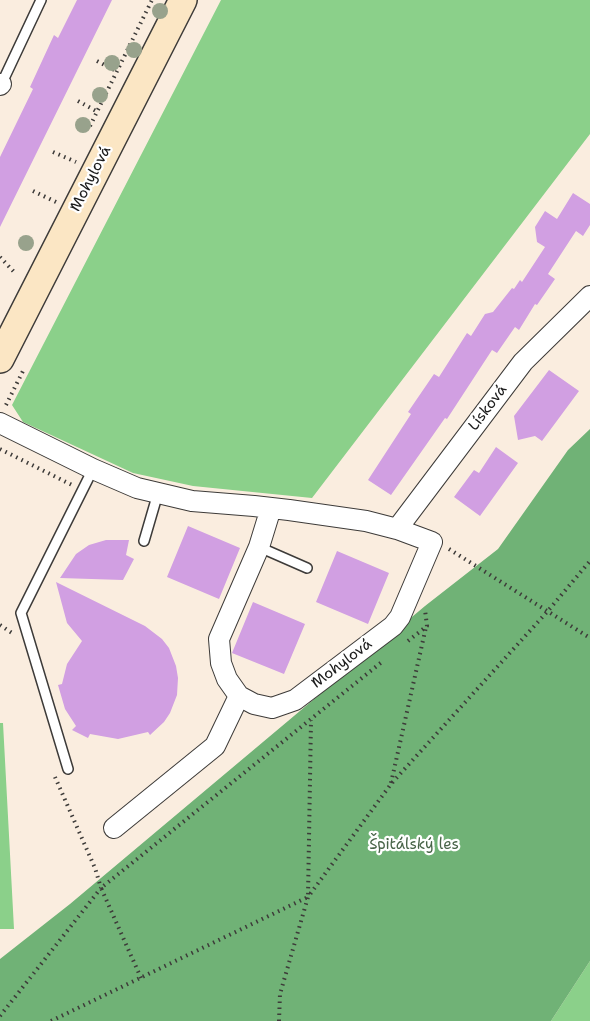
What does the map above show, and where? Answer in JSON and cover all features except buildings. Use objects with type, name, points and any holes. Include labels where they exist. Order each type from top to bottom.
[{"type":"street","name":"Mohylová","points":[[0,359],[183,0]]},
{"type":"street","name":"Lísková","points":[[397,529],[523,362],[590,296]]},
{"type":"street","points":[[0,423],[137,488],[192,501],[271,508],[366,521],[432,542]]},
{"type":"street","points":[[114,828],[215,746],[239,696],[227,679],[221,663],[219,639],[259,547],[271,508]]},
{"type":"street","name":"Mohylová","points":[[239,696],[254,704],[272,708],[295,700],[393,626],[400,617],[432,542]]},
{"type":"lane","points":[[0,86],[41,0]]},
{"type":"lane","points":[[68,768],[21,613],[93,469]]},
{"type":"lane","points":[[144,541],[158,493]]},
{"type":"lane","points":[[259,547],[307,568]]},
{"type":"path","points":[[0,256],[15,273]]},
{"type":"path","points":[[432,542],[449,549],[590,638]]},
{"type":"path","points":[[51,1021],[308,897],[391,784],[547,612],[590,561]]},
{"type":"path","points":[[391,784],[427,626],[425,606]]},
{"type":"path","points":[[400,648],[427,626]]},
{"type":"path","points":[[0,1016],[101,888],[391,655]]},
{"type":"path","points":[[279,1021],[280,994],[308,897],[311,719]]},
{"type":"path","points":[[95,868],[101,888],[141,978]]},
{"type":"green space","points":[[221,0],[590,0],[590,134],[312,498],[193,486],[133,473],[23,422],[12,405]]},
{"type":"green space","name":"Špitálský les","points":[[590,429],[590,961],[551,1021],[0,1021],[0,959],[70,904],[425,606],[498,549],[568,450]]},
{"type":"green space","points":[[0,723],[3,723],[14,929],[0,929]]},
{"type":"green space","points":[[590,961],[590,1021],[551,1021]]}]
